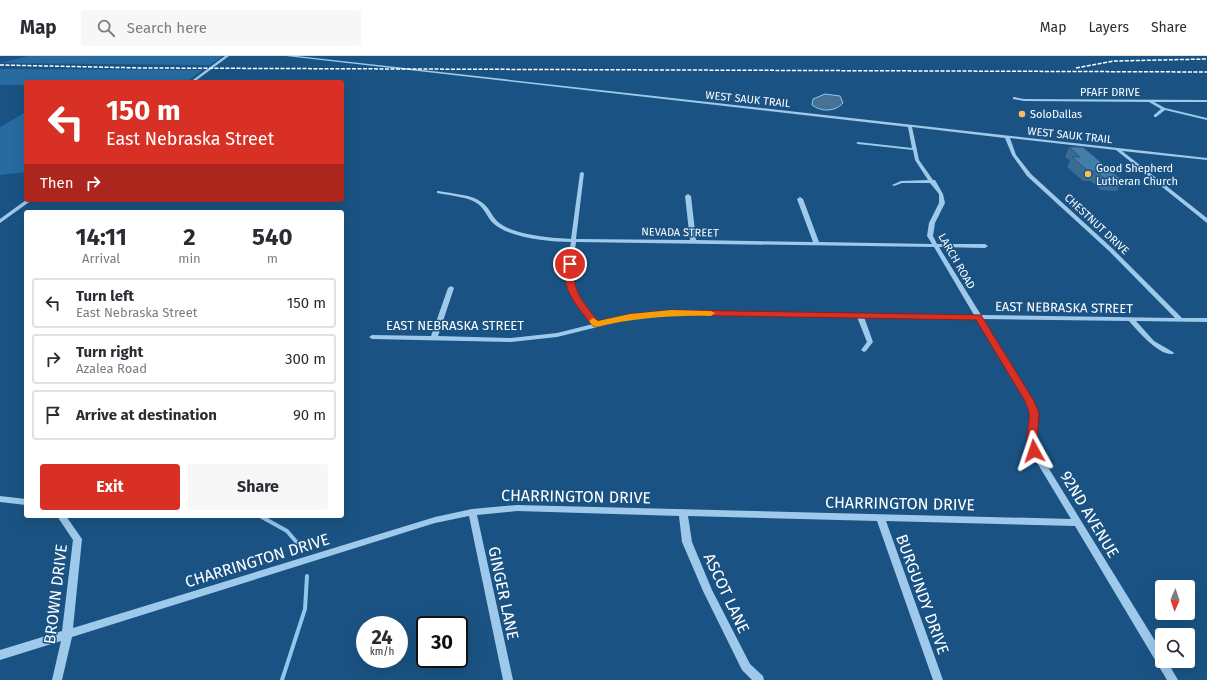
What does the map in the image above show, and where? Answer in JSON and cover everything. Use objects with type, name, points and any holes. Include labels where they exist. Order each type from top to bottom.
[{"type":"street","points":[[195,80],[227,56]]},
{"type":"street","name":"WEST SAUK TRAIL","points":[[288,56],[910,127],[1207,159]]},
{"type":"street","name":"PFAFF DRIVE","points":[[1014,98],[1024,100],[1207,101]]},
{"type":"street","points":[[1149,101],[1164,109],[1207,119]]},
{"type":"street","points":[[1155,116],[1164,109]]},
{"type":"street","name":"LARCH ROAD","points":[[910,127],[913,150],[917,160],[941,194],[942,203],[932,223],[930,236],[978,317]]},
{"type":"street","name":"CHESTNUT DRIVE","points":[[1007,137],[1014,154],[1029,175],[1111,250],[1181,320]]},
{"type":"street","points":[[858,143],[913,150]]},
{"type":"street","points":[[1116,149],[1207,221]]},
{"type":"street","points":[[582,173],[569,276],[571,289],[579,303],[596,324]]},
{"type":"street","points":[[894,185],[901,182],[933,181]]},
{"type":"street","name":"NEVADA STREET","points":[[439,192],[475,200],[486,208],[495,222],[509,231],[550,240],[985,246]]},
{"type":"street","points":[[688,196],[693,242]]},
{"type":"street","points":[[800,199],[817,244]]},
{"type":"street","points":[[0,221],[26,202]]},
{"type":"street","points":[[434,338],[451,288]]},
{"type":"street","name":"EAST NEBRASKA STREET","points":[[372,337],[512,340],[557,335],[596,324],[630,317],[671,313],[1207,320]]},
{"type":"street","points":[[860,316],[870,342],[864,350]]},
{"type":"street","name":"92ND AVENUE","points":[[978,317],[1029,401],[1034,413],[1032,443],[1034,451],[1173,680]]},
{"type":"street","points":[[1132,320],[1152,342],[1171,353]]},
{"type":"street","points":[[0,499],[24,502]]},
{"type":"street","name":"CHARRINGTON DRIVE","points":[[0,655],[435,520],[472,512],[517,508],[1078,523]]},
{"type":"street","name":"GINGER LANE","points":[[472,512],[508,680]]},
{"type":"street","name":"ASCOT LANE","points":[[683,513],[687,542],[708,591],[746,667],[760,680]]},
{"type":"street","name":"BROWN DRIVE","points":[[57,680],[67,634],[78,539],[62,518]]},
{"type":"street","name":"BURGUNDY DRIVE","points":[[880,518],[938,680]]},
{"type":"shaded area","points":[[28,56],[223,56],[210,65],[1,63]]},
{"type":"shaded area","points":[[0,69],[203,70],[189,80],[24,80],[24,85],[0,85]]},
{"type":"shaded area","points":[[825,94],[840,96],[843,103],[836,108],[828,110],[820,109],[812,105],[813,99]]},
{"type":"shaded area","points":[[24,113],[24,172],[0,175],[0,127]]},
{"type":"building","points":[[1069,147],[1083,147],[1122,180],[1106,180],[1096,171],[1088,171],[1072,157],[1080,157]]},
{"type":"waterway","points":[[264,518],[287,531],[299,545]]},
{"type":"waterway","points":[[282,680],[305,609],[307,576]]},
{"type":"railway","points":[[1076,68],[1114,61],[1207,59]]},
{"type":"railway","points":[[0,65],[143,68],[1207,72]]},
{"type":"slow traffic","points":[[593,321],[596,324],[630,317],[671,313],[711,313]]},
{"type":"place","name":"SoloDallas","points":[[1022,114]]},
{"type":"place","name":"Good Shepherd Lutheran Church","points":[[1088,174]]},
{"type":"route","points":[[570,264],[569,276],[571,289],[579,303],[596,324],[630,317],[671,313],[978,317],[1029,401],[1034,413],[1032,443],[1034,451]]}]
